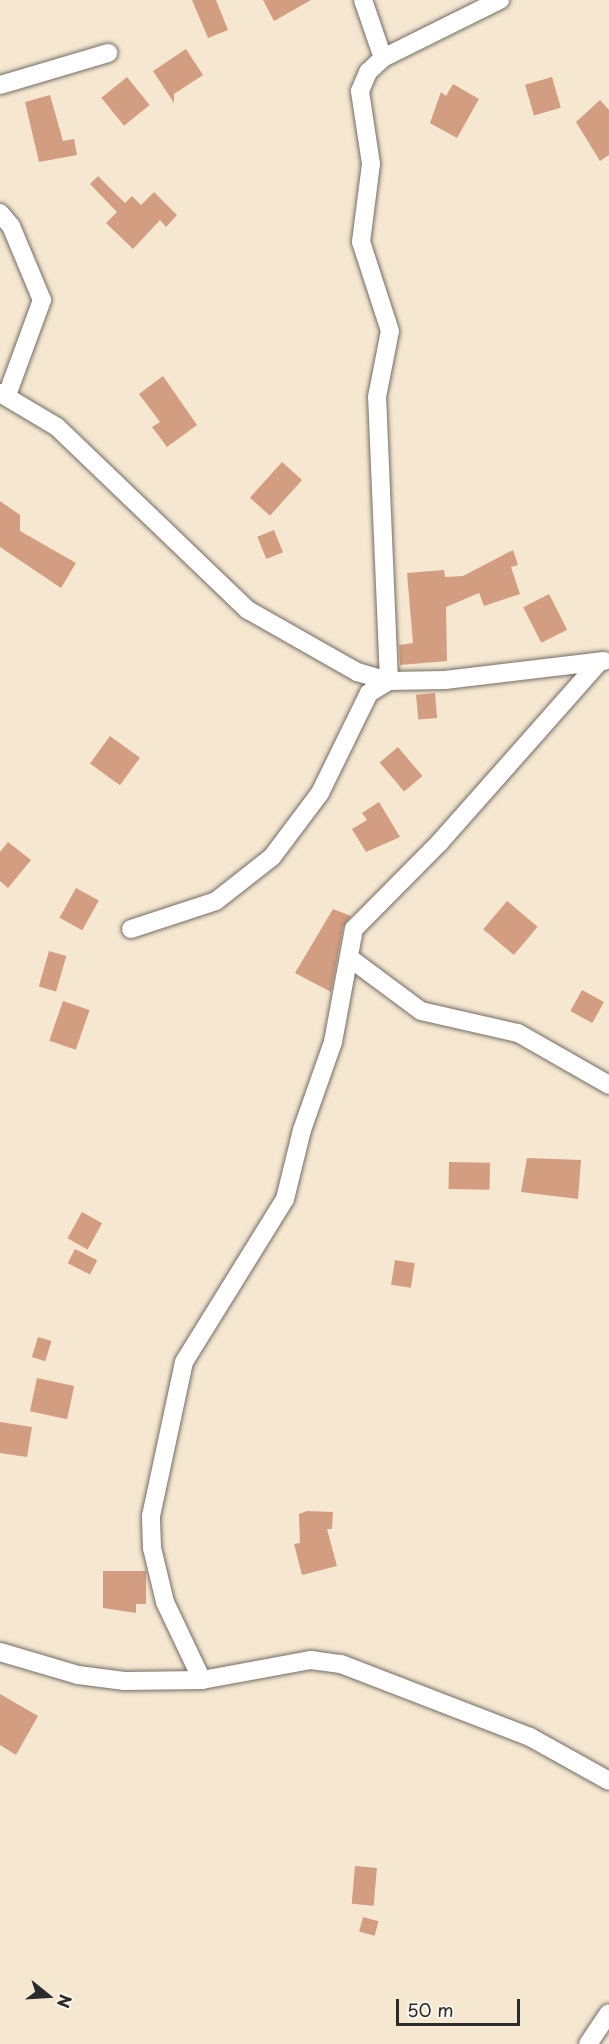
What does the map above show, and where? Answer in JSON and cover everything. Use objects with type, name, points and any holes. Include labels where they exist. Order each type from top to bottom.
[{"type":"street","points":[[363,0],[383,58]]},
{"type":"street","points":[[389,681],[377,397],[390,331],[361,242],[371,171],[360,91],[368,72],[383,58],[500,0]]},
{"type":"street","points":[[0,85],[108,53]]},
{"type":"street","points":[[0,213],[11,226],[42,300],[4,394],[57,427],[122,485],[248,610],[346,666],[389,681],[604,661]]},
{"type":"street","points":[[202,1680],[165,1602],[152,1548],[151,1516],[171,1413],[184,1362],[199,1334],[285,1199],[302,1130],[333,1042],[351,959],[354,929],[440,842],[604,661]]},
{"type":"street","points":[[131,929],[216,901],[272,857],[320,793],[369,693],[389,681]]},
{"type":"street","points":[[351,959],[421,1011],[518,1033],[609,1085]]},
{"type":"street","points":[[0,1652],[78,1675],[202,1680],[311,1660],[341,1664],[530,1737],[609,1781]]},
{"type":"street","points":[[588,2044],[609,2013]]},
{"type":"building","points":[[192,0],[216,0],[228,30],[208,38]]},
{"type":"building","points":[[263,0],[311,0],[274,21]]},
{"type":"building","points":[[186,49],[203,75],[174,94],[174,103],[153,71]]},
{"type":"building","points":[[127,77],[150,105],[124,126],[101,98]]},
{"type":"building","points":[[552,77],[561,108],[534,115],[525,85]]},
{"type":"building","points":[[453,84],[479,99],[457,138],[430,123],[441,92],[446,96]]},
{"type":"building","points":[[50,95],[63,141],[74,139],[77,155],[39,162],[25,102]]},
{"type":"building","points":[[600,100],[609,110],[609,155],[600,161],[576,122]]},
{"type":"building","points":[[98,176],[125,203],[132,196],[141,205],[154,192],[177,215],[166,227],[160,220],[133,249],[106,223],[117,212],[90,184]]},
{"type":"building","points":[[163,376],[197,425],[167,447],[152,427],[160,422],[139,394]]},
{"type":"building","points":[[282,462],[302,480],[270,516],[250,498]]},
{"type":"building","points":[[0,501],[20,515],[20,531],[76,563],[61,588],[0,547]]},
{"type":"building","points":[[274,530],[283,552],[266,559],[257,537]]},
{"type":"building","points":[[513,550],[518,565],[511,567],[520,594],[484,606],[479,593],[446,607],[447,661],[400,665],[399,645],[413,643],[407,573],[444,570],[445,577],[463,576]]},
{"type":"building","points":[[549,594],[567,630],[541,643],[523,607]]},
{"type":"building","points":[[435,693],[437,718],[418,720],[416,695]]},
{"type":"building","points":[[110,736],[140,758],[120,785],[90,764]]},
{"type":"building","points":[[398,747],[422,776],[404,792],[380,762]]},
{"type":"building","points":[[379,802],[400,837],[366,852],[352,829],[367,820],[362,813]]},
{"type":"building","points":[[8,842],[31,860],[8,888],[0,881],[0,852]]},
{"type":"building","points":[[76,888],[99,901],[82,930],[60,918]]},
{"type":"building","points":[[507,901],[538,927],[514,955],[483,929]]},
{"type":"building","points":[[333,909],[351,916],[343,927],[331,992],[295,973]]},
{"type":"building","points":[[49,951],[66,956],[56,992],[39,987]]},
{"type":"building","points":[[582,990],[604,1002],[592,1023],[570,1011]]},
{"type":"building","points":[[63,1001],[89,1010],[76,1050],[49,1041]]},
{"type":"building","points":[[527,1158],[581,1160],[578,1199],[521,1192]]},
{"type":"building","points":[[449,1162],[490,1163],[490,1190],[449,1189]]},
{"type":"building","points":[[82,1212],[102,1223],[88,1249],[67,1238]]},
{"type":"building","points":[[75,1249],[97,1260],[90,1275],[68,1263]]},
{"type":"building","points":[[395,1260],[415,1263],[411,1288],[391,1285]]},
{"type":"building","points":[[38,1337],[51,1341],[45,1361],[32,1357]]},
{"type":"building","points":[[37,1378],[74,1386],[67,1419],[30,1411]]},
{"type":"building","points":[[0,1422],[32,1427],[27,1457],[0,1453]]},
{"type":"building","points":[[307,1511],[333,1512],[332,1529],[327,1529],[337,1566],[302,1575],[294,1544],[300,1543],[299,1514]]},
{"type":"building","points":[[103,1571],[146,1571],[146,1604],[136,1604],[136,1613],[103,1608]]},
{"type":"building","points":[[0,1694],[38,1716],[16,1755],[0,1745]]},
{"type":"building","points":[[355,1866],[377,1868],[374,1906],[352,1904]]},
{"type":"building","points":[[363,1917],[378,1921],[375,1936],[359,1931]]}]
